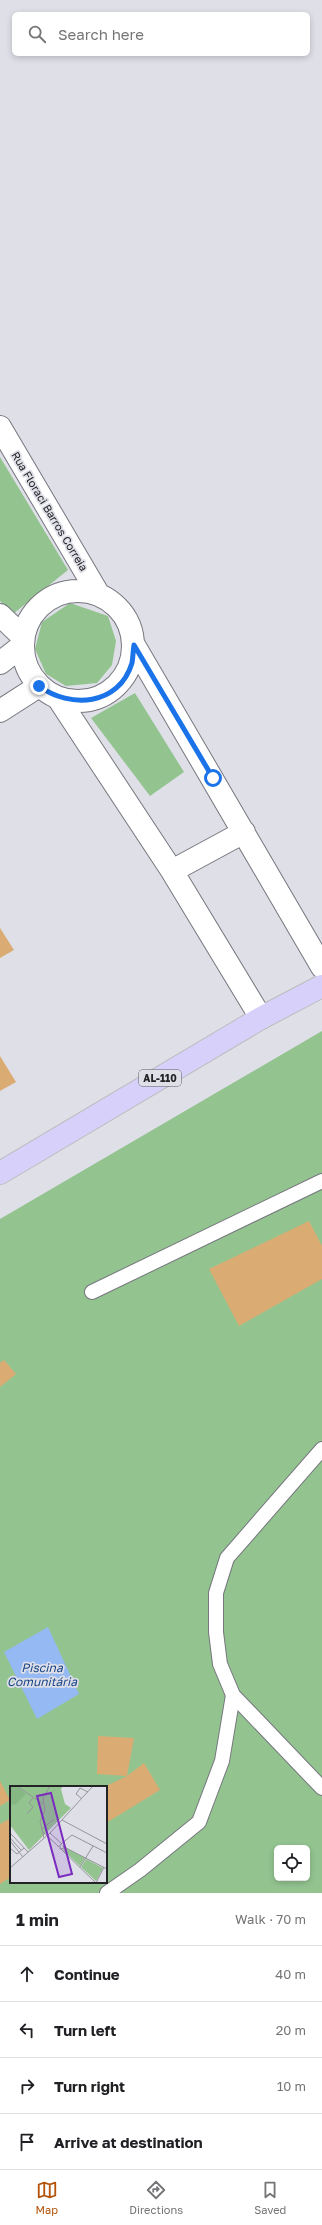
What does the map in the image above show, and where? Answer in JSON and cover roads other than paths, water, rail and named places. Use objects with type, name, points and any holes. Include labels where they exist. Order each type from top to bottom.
[{"type":"highway","name":"AL-110","points":[[0,1173],[261,1018],[322,986]]},
{"type":"street","name":"Rua Floraci Barros Correia","points":[[0,427],[99,595]]},
{"type":"street","points":[[134,645],[129,668],[123,679],[110,692],[94,700],[76,701],[58,698],[39,686],[27,667],[23,641],[28,621],[38,608],[51,598],[66,592],[83,591],[99,595],[124,615],[134,645],[322,967]]},
{"type":"street","points":[[0,616],[23,641]]},
{"type":"street","points":[[0,663],[23,641]]},
{"type":"street","points":[[0,711],[39,686]]},
{"type":"street","points":[[58,698],[172,871],[261,1018]]},
{"type":"street","points":[[172,871],[244,832]]},
{"type":"lane","points":[[92,1292],[322,1181]]},
{"type":"lane","points":[[322,1449],[227,1558],[216,1594],[216,1632],[220,1664],[233,1695],[322,1788]]},
{"type":"lane","points":[[107,1893],[140,1870],[199,1822],[222,1761],[233,1695]]},
{"type":"water","name":"Piscina Comunitária","points":[[48,1627],[79,1694],[37,1719],[4,1652]]}]
